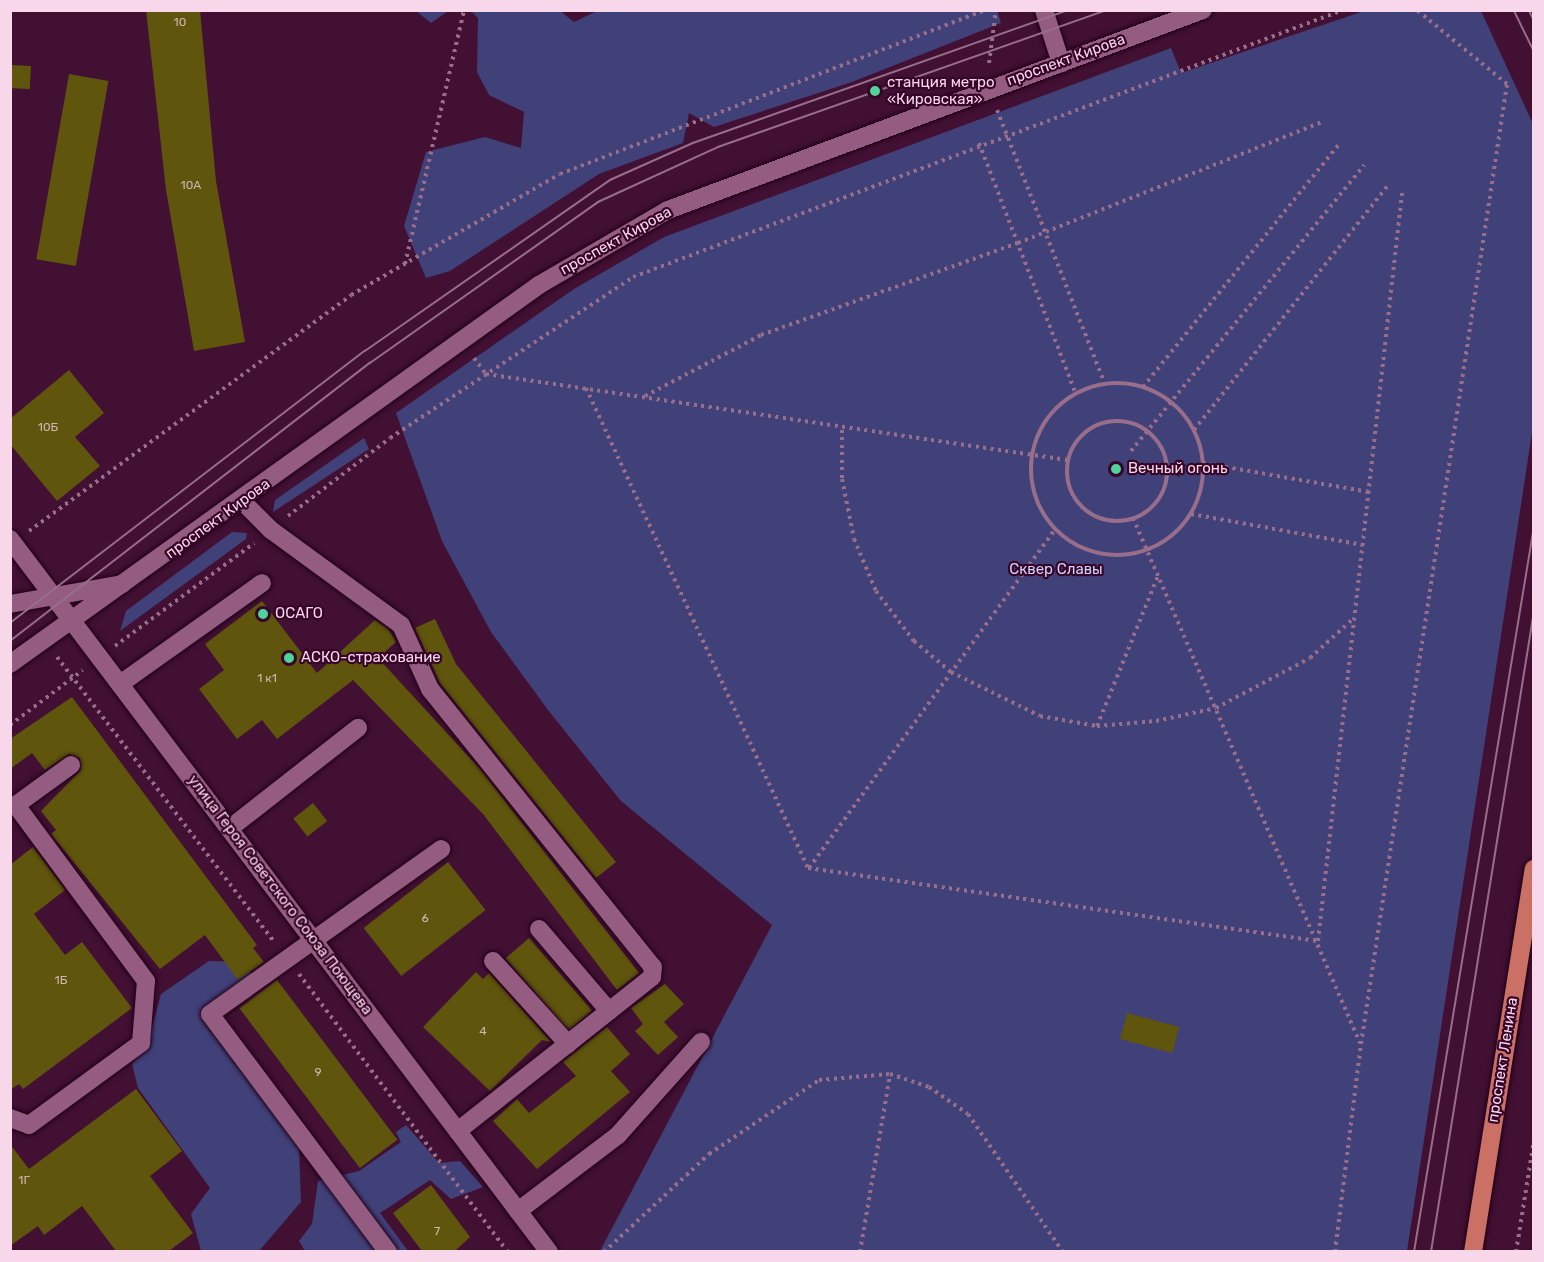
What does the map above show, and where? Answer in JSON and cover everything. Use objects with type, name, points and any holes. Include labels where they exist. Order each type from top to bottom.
[{"type":"main road","name":"проспект Ленина","points":[[1473,1251],[1533,869]]},
{"type":"street","points":[[1044,10],[1060,63]]},
{"type":"street","name":"проспект Кирова","points":[[10,664],[130,583],[539,285],[668,210],[1203,10]]},
{"type":"street","points":[[243,502],[271,530],[401,625],[430,688],[653,967],[652,977],[458,1131]]},
{"type":"street","name":"улица Героя Советского Союза Поющева","points":[[10,539],[549,1251]]},
{"type":"street","name":"проспект Кирова","points":[[10,604],[51,593],[130,583]]},
{"type":"street","points":[[120,684],[262,583]]},
{"type":"street","points":[[229,829],[358,728]]},
{"type":"street","points":[[10,1118],[29,1125],[141,1043],[146,981],[16,805],[71,765]]},
{"type":"street","points":[[388,1251],[210,1014],[441,849]]},
{"type":"street","points":[[539,930],[609,1011]]},
{"type":"street","points":[[493,961],[568,1044]]},
{"type":"street","points":[[518,1211],[618,1134],[701,1042]]},
{"type":"path","points":[[405,264],[464,10]]},
{"type":"path","points":[[29,531],[351,295],[588,161],[986,10]]},
{"type":"path","points":[[989,63],[996,10]]},
{"type":"path","points":[[112,649],[486,374],[633,277],[979,142],[1343,10]]},
{"type":"path","points":[[1335,1251],[1361,1044],[1506,84],[1416,10]]},
{"type":"path","points":[[997,110],[1104,382]]},
{"type":"path","points":[[645,396],[761,335],[1045,233],[1324,121]]},
{"type":"path","points":[[979,142],[1076,394]]},
{"type":"path","points":[[1143,387],[1339,144]]},
{"type":"path","points":[[1131,451],[1174,404],[1364,165]]},
{"type":"path","points":[[1194,430],[1388,184]]},
{"type":"path","points":[[1318,941],[1402,193]]},
{"type":"path","points":[[486,374],[645,396],[842,430],[1068,460]]},
{"type":"path","points":[[1104,382],[1143,387],[1174,404],[1194,430],[1203,463],[1191,514],[1173,536],[1148,549],[1099,554],[1055,529],[1037,503],[1032,456],[1044,426],[1076,394],[1104,382]]},
{"type":"path","points":[[586,388],[808,868]]},
{"type":"path","points":[[1122,421],[1148,431],[1164,453],[1166,479],[1156,501],[1133,518],[1102,518],[1088,512],[1071,491],[1068,460],[1074,443],[1096,425],[1122,421]]},
{"type":"path","points":[[842,430],[842,479],[854,539],[876,591],[914,641],[951,672],[1040,716],[1097,726],[1156,721],[1216,708],[1310,658],[1355,618]]},
{"type":"path","points":[[1203,463],[1369,492]]},
{"type":"path","points":[[1191,514],[1363,545]]},
{"type":"path","points":[[1133,518],[1361,1044]]},
{"type":"path","points":[[808,868],[1055,529]]},
{"type":"path","points":[[1097,726],[1159,575]]},
{"type":"path","points":[[10,725],[89,666]]},
{"type":"path","points":[[808,868],[1318,941]]},
{"type":"path","points":[[860,1251],[890,1074]]},
{"type":"path","points":[[604,1251],[709,1154],[819,1080],[890,1074],[928,1087],[968,1114],[1063,1251]]},
{"type":"path","points":[[1516,1251],[1533,1140]]},
{"type":"green space","points":[[997,10],[1001,23],[852,82],[714,127],[689,113],[683,143],[599,174],[450,271],[426,278],[404,226],[426,152],[485,137],[521,148],[524,112],[489,95],[477,72],[478,18],[471,11],[560,11],[574,22],[597,11]]},
{"type":"green space","points":[[416,11],[448,11],[431,23]]},
{"type":"green space","name":"Сквер Славы","points":[[1364,11],[1481,11],[1533,124],[1533,426],[1407,1251],[600,1251],[772,925],[621,801],[548,710],[491,632],[442,541],[396,413],[574,289],[664,237],[1171,48],[1181,73]]},
{"type":"green space","points":[[364,438],[369,449],[273,512],[275,500]]},
{"type":"green space","points":[[232,532],[247,533],[246,539],[120,631],[126,611]]},
{"type":"green space","points":[[209,961],[244,962],[252,975],[218,1017],[298,1123],[301,1202],[259,1251],[201,1251],[191,1214],[210,1188],[138,1088],[132,1064],[147,1046],[161,994]]},
{"type":"green space","points":[[406,1125],[439,1163],[460,1161],[483,1187],[451,1199],[430,1180],[380,1213],[408,1251],[305,1251],[299,1241],[312,1224],[318,1181],[359,1171],[401,1142],[396,1132]]},
{"type":"building","points":[[146,10],[200,10],[216,181],[245,342],[194,351],[166,190]]},
{"type":"building","points":[[10,65],[31,66],[30,89],[10,88]]},
{"type":"building","points":[[69,74],[108,81],[76,266],[36,259]]},
{"type":"building","points":[[69,370],[104,413],[75,437],[100,466],[57,501],[10,444],[10,419]]},
{"type":"building","points":[[262,601],[317,673],[375,620],[388,629],[396,642],[378,658],[479,768],[639,973],[617,990],[483,814],[353,680],[277,739],[262,720],[237,739],[199,689],[224,670],[205,644]]},
{"type":"building","points":[[435,619],[456,664],[616,862],[596,878],[440,683],[415,628]]},
{"type":"building","points":[[72,697],[257,945],[253,948],[264,962],[238,980],[205,935],[160,969],[51,834],[56,830],[41,811],[81,770],[80,758],[69,754],[45,770],[32,753],[10,769],[10,739]]},
{"type":"building","points":[[313,803],[327,821],[307,837],[293,818]]},
{"type":"building","points":[[33,847],[65,890],[34,914],[65,955],[82,942],[132,1008],[23,1089],[19,1084],[10,1090],[10,865]]},
{"type":"building","points":[[448,862],[486,910],[401,976],[364,928]]},
{"type":"building","points":[[529,938],[592,1010],[569,1031],[506,958]]},
{"type":"building","points":[[476,972],[483,979],[489,973],[551,1042],[542,1040],[490,1091],[423,1027]]},
{"type":"building","points":[[277,980],[397,1140],[360,1168],[239,1008]]},
{"type":"building","points":[[665,984],[684,1004],[664,1022],[678,1037],[658,1055],[635,1031],[643,1024],[631,1008]]},
{"type":"building","points":[[1127,1013],[1179,1027],[1172,1053],[1120,1039]]},
{"type":"building","points":[[607,1027],[630,1054],[611,1071],[630,1092],[537,1169],[493,1121],[517,1099],[529,1113],[576,1076],[563,1062]]},
{"type":"building","points":[[136,1089],[182,1151],[150,1176],[193,1233],[169,1251],[116,1251],[82,1206],[44,1235],[38,1226],[10,1246],[10,1144],[29,1169]]},
{"type":"building","points":[[431,1185],[470,1237],[455,1251],[422,1251],[393,1213]]},
{"type":"tram line","points":[[10,623],[365,351],[610,180],[693,143],[1069,10]]},
{"type":"tram line","points":[[10,641],[370,363],[598,202],[718,147],[1108,10]]},
{"type":"tram line","points":[[1514,10],[1534,51]]},
{"type":"tram line","points":[[1529,10],[1534,20]]},
{"type":"tram line","points":[[1414,1252],[1534,526]]},
{"type":"tram line","points":[[1431,1252],[1534,611]]},
{"type":"place","name":"станция метро «Кировская»","points":[[875,91]]},
{"type":"place","name":"Вечный огонь","points":[[1116,469]]},
{"type":"place","name":"ОСАГО","points":[[263,614]]},
{"type":"place","name":"АСКО-страхование","points":[[289,658]]}]
